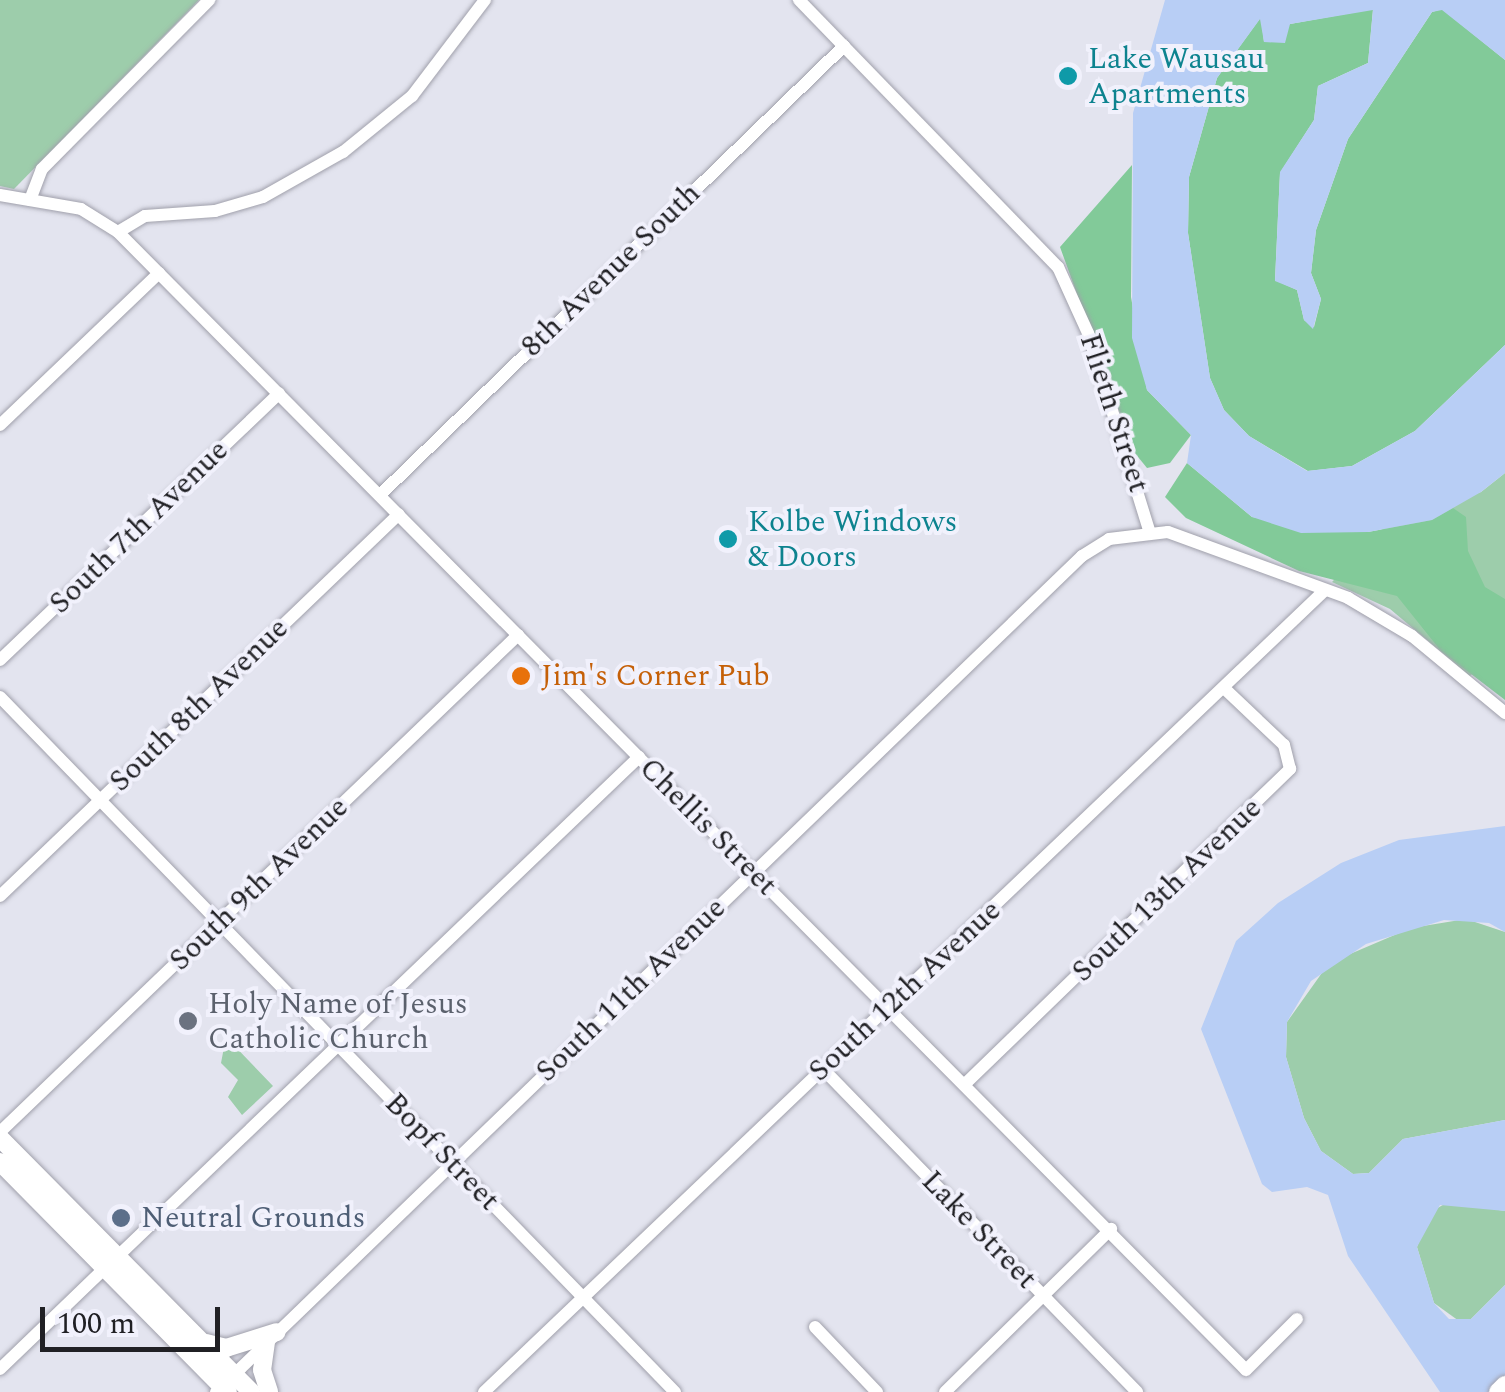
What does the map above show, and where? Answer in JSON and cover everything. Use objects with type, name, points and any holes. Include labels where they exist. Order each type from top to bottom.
[{"type":"main road","points":[[0,1135],[225,1386],[251,1392]]},
{"type":"main road","points":[[0,1162],[203,1342],[225,1386]]},
{"type":"main road","points":[[203,1342],[226,1348],[272,1337]]},
{"type":"main road","points":[[269,1392],[262,1370],[272,1337]]},
{"type":"main road","points":[[1498,1392],[1505,1385]]},
{"type":"street","points":[[30,200],[42,169],[209,0]]},
{"type":"street","points":[[118,232],[145,216],[215,210],[263,197],[344,152],[412,96],[485,0]]},
{"type":"street","name":"Flieth Street","points":[[799,0],[1048,254],[1067,281],[1149,530],[1186,537],[1325,590],[1395,624],[1505,713]]},
{"type":"street","name":"8th Avenue South","points":[[380,494],[844,46]]},
{"type":"street","name":"Chellis Street","points":[[0,195],[94,214],[118,232],[886,1008],[1111,1228],[1246,1370],[1298,1319]]},
{"type":"street","points":[[0,425],[159,273]]},
{"type":"street","name":"South 7th Avenue","points":[[0,660],[279,394]]},
{"type":"street","name":"South 8th Avenue","points":[[0,896],[398,514]]},
{"type":"street","name":"South 11th Avenue","points":[[225,1386],[1082,556],[1120,534],[1149,530]]},
{"type":"street","name":"South 12th Avenue","points":[[484,1392],[1325,590]]},
{"type":"street","name":"South 9th Avenue","points":[[0,1135],[518,635]]},
{"type":"street","name":"South 13th Avenue","points":[[966,1084],[1290,769],[1284,745],[1224,688]]},
{"type":"street","name":"Bopf Street","points":[[0,697],[675,1392]]},
{"type":"street","points":[[0,1369],[639,758]]},
{"type":"street","name":"Lake Street","points":[[822,1068],[1137,1392]]},
{"type":"street","points":[[945,1392],[1111,1228]]},
{"type":"street","points":[[815,1327],[878,1392]]},
{"type":"green space","points":[[0,0],[199,0],[14,189],[0,186]]},
{"type":"green space","points":[[1373,9],[1368,63],[1318,86],[1314,120],[1280,173],[1275,280],[1297,290],[1304,320],[1314,327],[1321,299],[1311,273],[1316,230],[1348,139],[1432,12],[1442,9],[1505,60],[1505,345],[1415,431],[1352,466],[1308,471],[1249,436],[1224,410],[1210,378],[1188,233],[1189,177],[1217,78],[1261,17],[1264,42],[1290,24]]},
{"type":"green space","points":[[1132,165],[1131,297],[1147,390],[1191,435],[1170,463],[1147,468],[1134,452],[1060,247]]},
{"type":"green space","points":[[1187,463],[1252,517],[1368,532],[1432,520],[1453,508],[1466,517],[1468,551],[1485,587],[1505,599],[1505,700],[1441,651],[1397,596],[1299,571],[1186,518],[1165,497]]},
{"type":"green space","points":[[1505,473],[1505,644],[1470,676],[1390,609],[1332,582],[1382,529],[1481,492]]},
{"type":"green space","points":[[1466,919],[1505,932],[1505,1120],[1403,1139],[1369,1173],[1353,1174],[1321,1151],[1304,1118],[1286,1057],[1287,1022],[1329,963],[1411,928]]},
{"type":"green space","points":[[226,1037],[273,1086],[242,1115],[228,1097],[238,1080],[221,1063]]},
{"type":"green space","points":[[1448,1202],[1505,1211],[1505,1285],[1471,1319],[1459,1321],[1434,1303],[1417,1247],[1429,1213]]},
{"type":"water","points":[[1165,0],[1505,0],[1505,60],[1442,10],[1432,12],[1348,139],[1316,230],[1311,273],[1321,299],[1313,329],[1304,320],[1297,290],[1275,281],[1280,172],[1314,120],[1318,86],[1368,63],[1373,10],[1290,24],[1285,43],[1264,42],[1260,19],[1217,78],[1189,177],[1188,233],[1210,378],[1224,410],[1249,436],[1307,471],[1352,466],[1415,431],[1505,345],[1505,473],[1481,492],[1432,520],[1368,532],[1301,533],[1252,517],[1187,463],[1191,435],[1147,390],[1132,338],[1133,113]]},
{"type":"water","points":[[1505,826],[1505,932],[1489,923],[1444,920],[1366,944],[1311,981],[1287,1022],[1286,1057],[1304,1118],[1321,1151],[1353,1174],[1369,1173],[1403,1139],[1505,1120],[1505,1211],[1440,1205],[1417,1247],[1434,1303],[1449,1319],[1471,1319],[1505,1285],[1505,1392],[1440,1392],[1348,1256],[1328,1195],[1307,1187],[1272,1192],[1262,1184],[1201,1029],[1236,941],[1278,903],[1341,863],[1399,840]]},
{"type":"place","name":"Lake Wausau Apartments","points":[[1068,76]]},
{"type":"place","name":"Kolbe Windows & Doors","points":[[728,539]]},
{"type":"place","name":"Jim's Corner Pub","points":[[521,676]]},
{"type":"place","name":"Holy Name of Jesus Catholic Church","points":[[188,1021]]},
{"type":"place","name":"Neutral Grounds","points":[[121,1218]]}]
